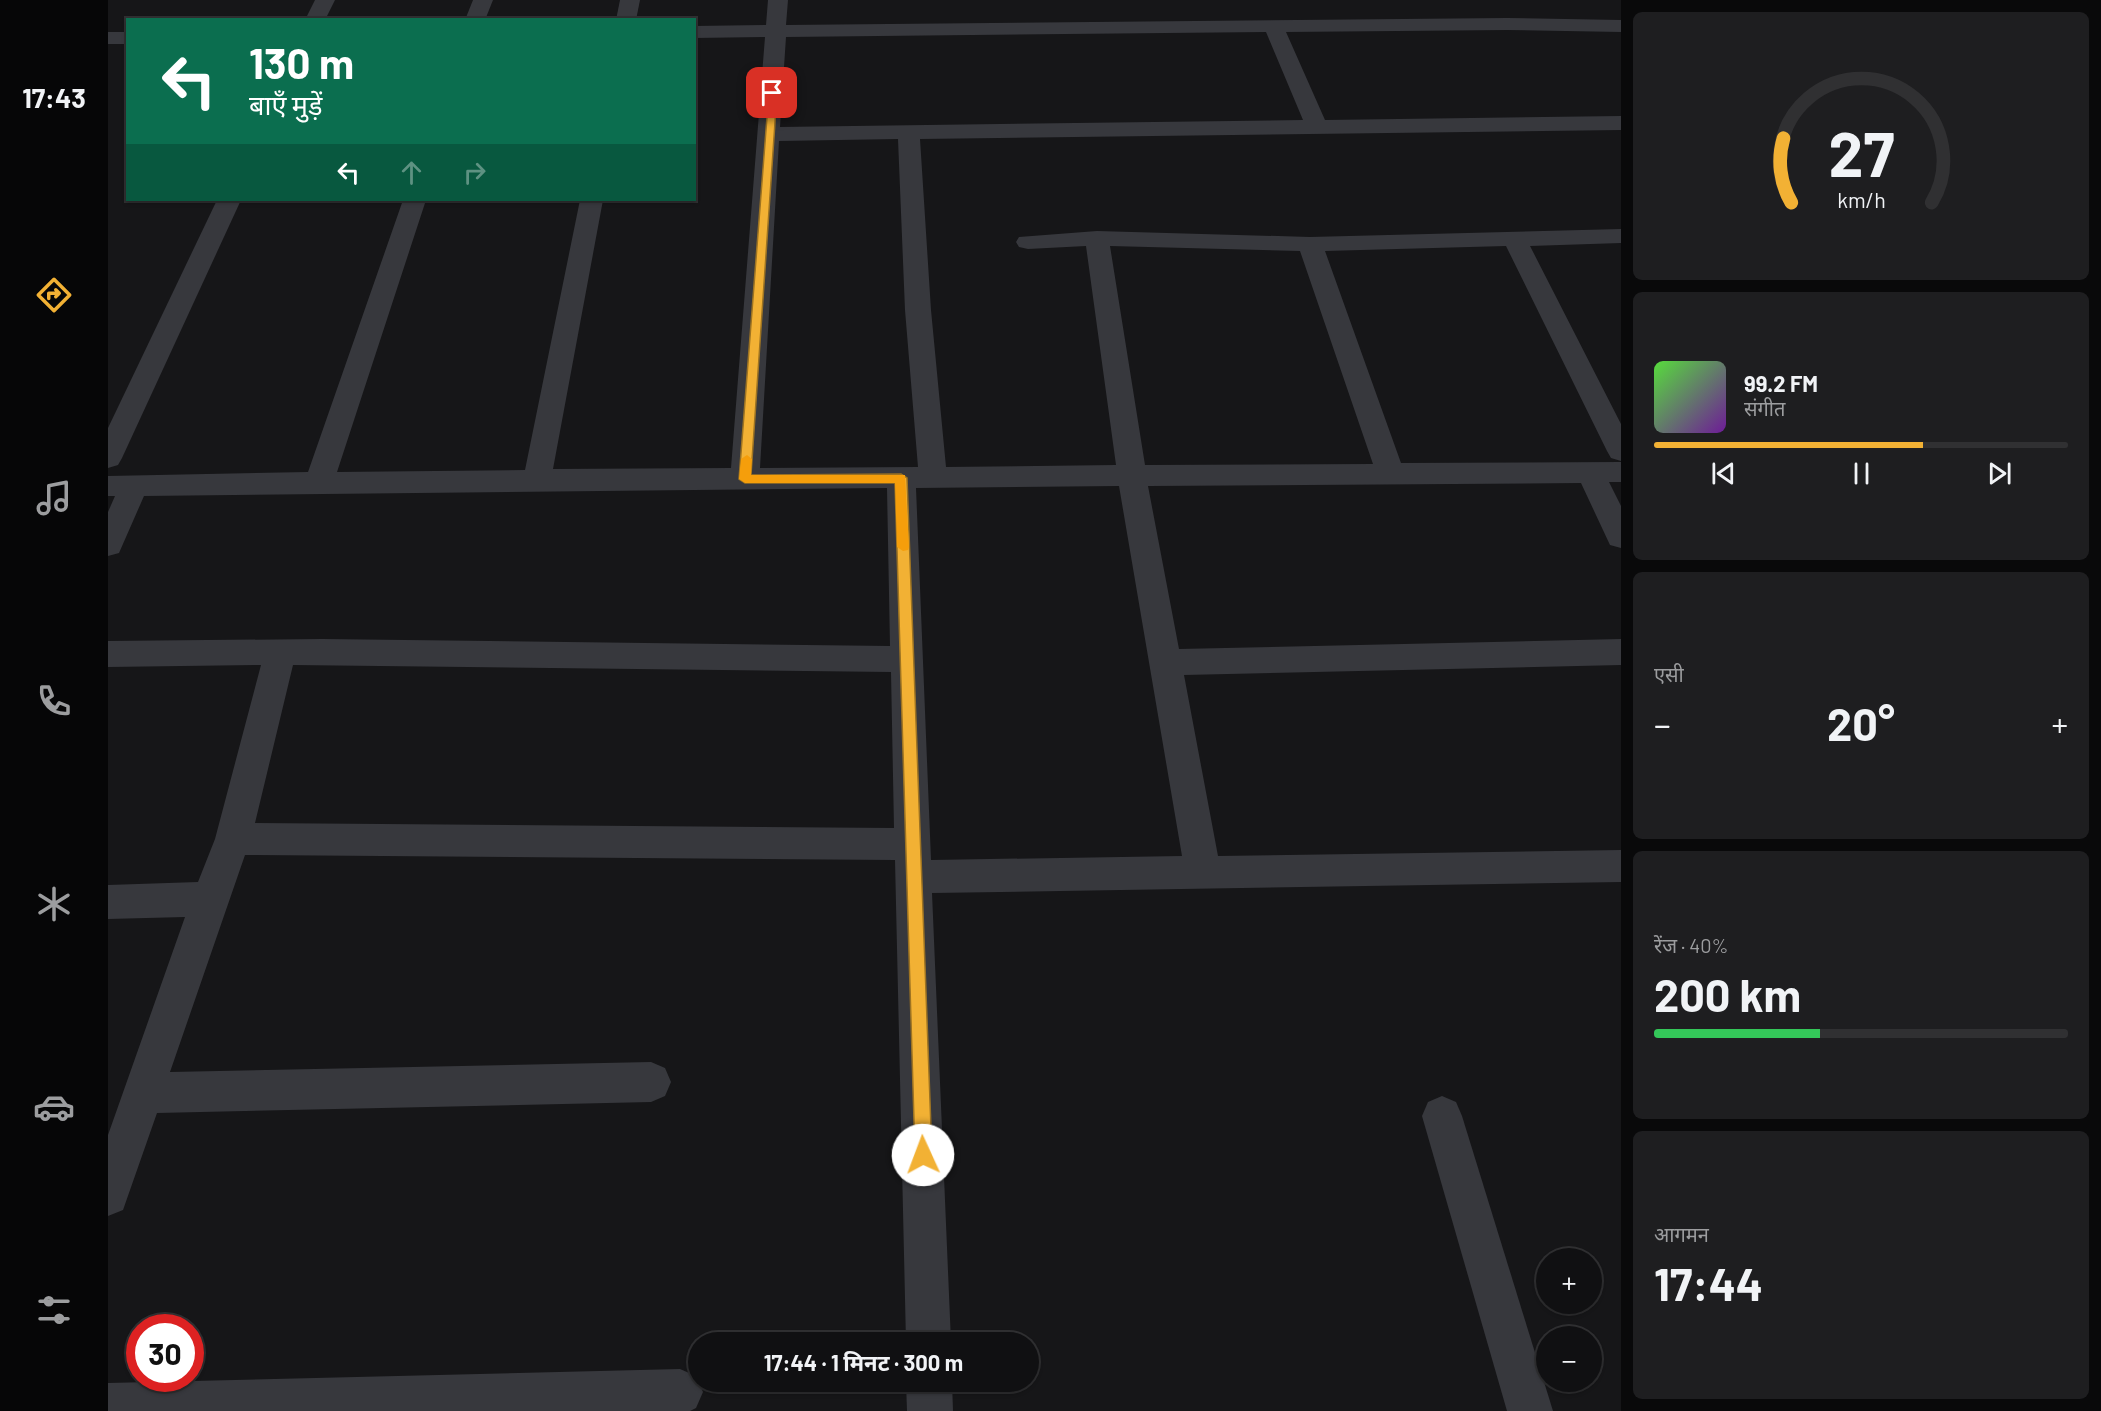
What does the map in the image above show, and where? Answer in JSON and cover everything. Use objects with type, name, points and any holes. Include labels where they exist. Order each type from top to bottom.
[{"type":"street","points":[[316,18],[325,0]]},
{"type":"street","points":[[476,18],[483,0]]},
{"type":"street","points":[[626,18],[630,0]]},
{"type":"street","points":[[745,479],[778,0]]},
{"type":"street","points":[[696,32],[1495,24],[1621,26]]},
{"type":"street","points":[[1273,26],[1317,127]]},
{"type":"street","points":[[108,38],[126,38]]},
{"type":"street","points":[[769,134],[1621,123]]},
{"type":"street","points":[[909,132],[918,310],[917,478],[907,659],[928,1332]]},
{"type":"street","points":[[108,458],[229,201]]},
{"type":"street","points":[[319,482],[414,201]]},
{"type":"street","points":[[537,480],[591,201]]},
{"type":"street","points":[[1028,242],[1097,238],[1310,244],[1621,236]]},
{"type":"street","points":[[1514,237],[1621,451]]},
{"type":"street","points":[[1097,238],[1132,476],[1203,873]]},
{"type":"street","points":[[1310,244],[1391,474]]},
{"type":"street","points":[[1590,472],[1621,537]]},
{"type":"street","points":[[108,545],[121,486],[319,482],[1621,472]]},
{"type":"street","points":[[108,654],[280,652],[907,659]]},
{"type":"street","points":[[108,1195],[210,899],[234,839],[280,652]]},
{"type":"street","points":[[1165,662],[1621,652]]},
{"type":"street","points":[[234,839],[914,860],[1203,873],[1621,866]]},
{"type":"street","points":[[108,902],[210,899]]},
{"type":"street","points":[[143,1093],[651,1082]]},
{"type":"street","points":[[1442,1116],[1530,1411]]},
{"type":"street","points":[[108,1407],[680,1392]]},
{"type":"street","points":[[929,1392],[930,1411]]},
{"type":"slow traffic","points":[[747,459],[745,479],[901,478],[903,547]]},
{"type":"route","points":[[772,93],[745,479],[901,478],[923,1155]]}]
